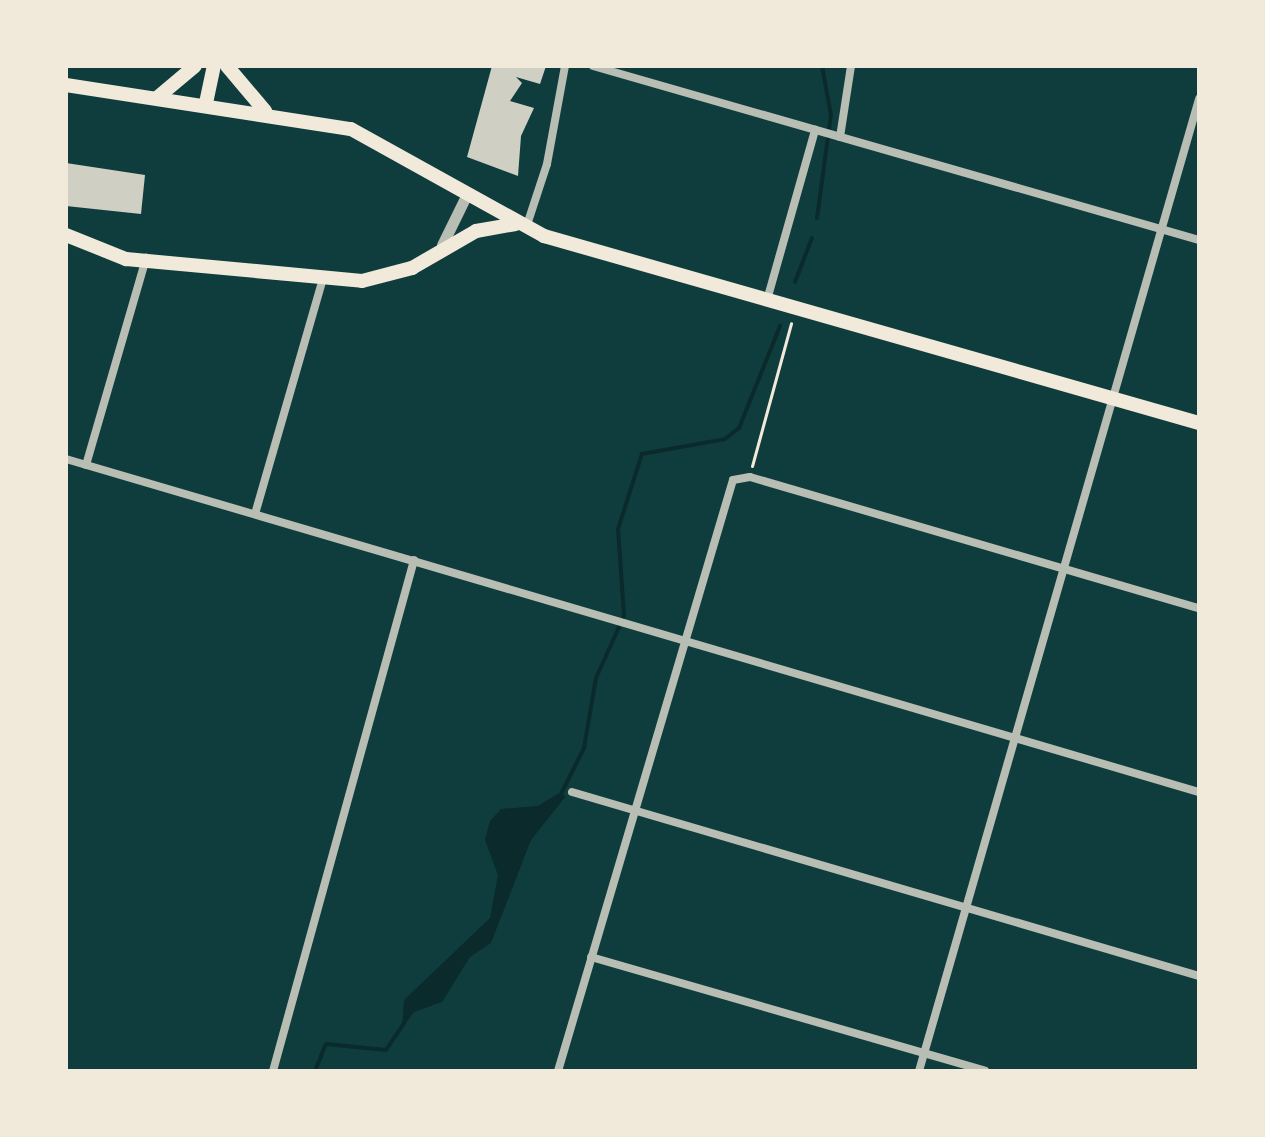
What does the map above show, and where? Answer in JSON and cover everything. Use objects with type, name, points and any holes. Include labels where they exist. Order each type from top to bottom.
[{"type":"main road","points":[[158,97],[195,66]]},
{"type":"main road","points":[[206,103],[214,66]]},
{"type":"main road","points":[[227,66],[265,111]]},
{"type":"main road","points":[[66,85],[265,111],[375,138],[520,227],[1199,423]]},
{"type":"main road","points":[[66,235],[97,253],[323,279],[395,276],[442,245],[520,227]]},
{"type":"street","points":[[520,227],[547,164],[565,66]]},
{"type":"street","points":[[593,66],[1199,240]]},
{"type":"street","points":[[840,137],[851,66]]},
{"type":"street","points":[[919,1071],[1199,99]]},
{"type":"street","points":[[767,300],[820,131]]},
{"type":"street","points":[[442,245],[466,196]]},
{"type":"street","points":[[86,465],[146,258]]},
{"type":"street","points":[[255,514],[323,279]]},
{"type":"street","points":[[66,459],[414,560],[600,620],[1199,792]]},
{"type":"street","points":[[558,1071],[682,643],[733,480],[750,477],[1199,608]]},
{"type":"street","points":[[273,1071],[414,560]]},
{"type":"street","points":[[572,792],[634,814],[1199,976]]},
{"type":"street","points":[[591,957],[985,1071]]},
{"type":"path","points":[[750,477],[791,325]]},
{"type":"water","points":[[557,794],[566,796],[531,840],[491,943],[470,957],[442,1002],[414,1012],[402,1028],[404,1000],[490,918],[498,875],[485,840],[490,821],[501,809],[538,806]]},
{"type":"building","points":[[492,66],[546,66],[540,84],[516,77],[522,83],[510,101],[534,108],[521,136],[518,176],[467,157]]},
{"type":"building","points":[[66,163],[145,175],[141,214],[66,206]]},
{"type":"waterway","points":[[817,218],[831,115],[822,66]]},
{"type":"waterway","points":[[795,282],[812,238]]},
{"type":"waterway","points":[[559,798],[584,748],[596,678],[624,616],[618,529],[642,454],[725,439],[739,428],[780,326]]},
{"type":"waterway","points":[[315,1071],[326,1044],[386,1050],[404,1023]]}]
